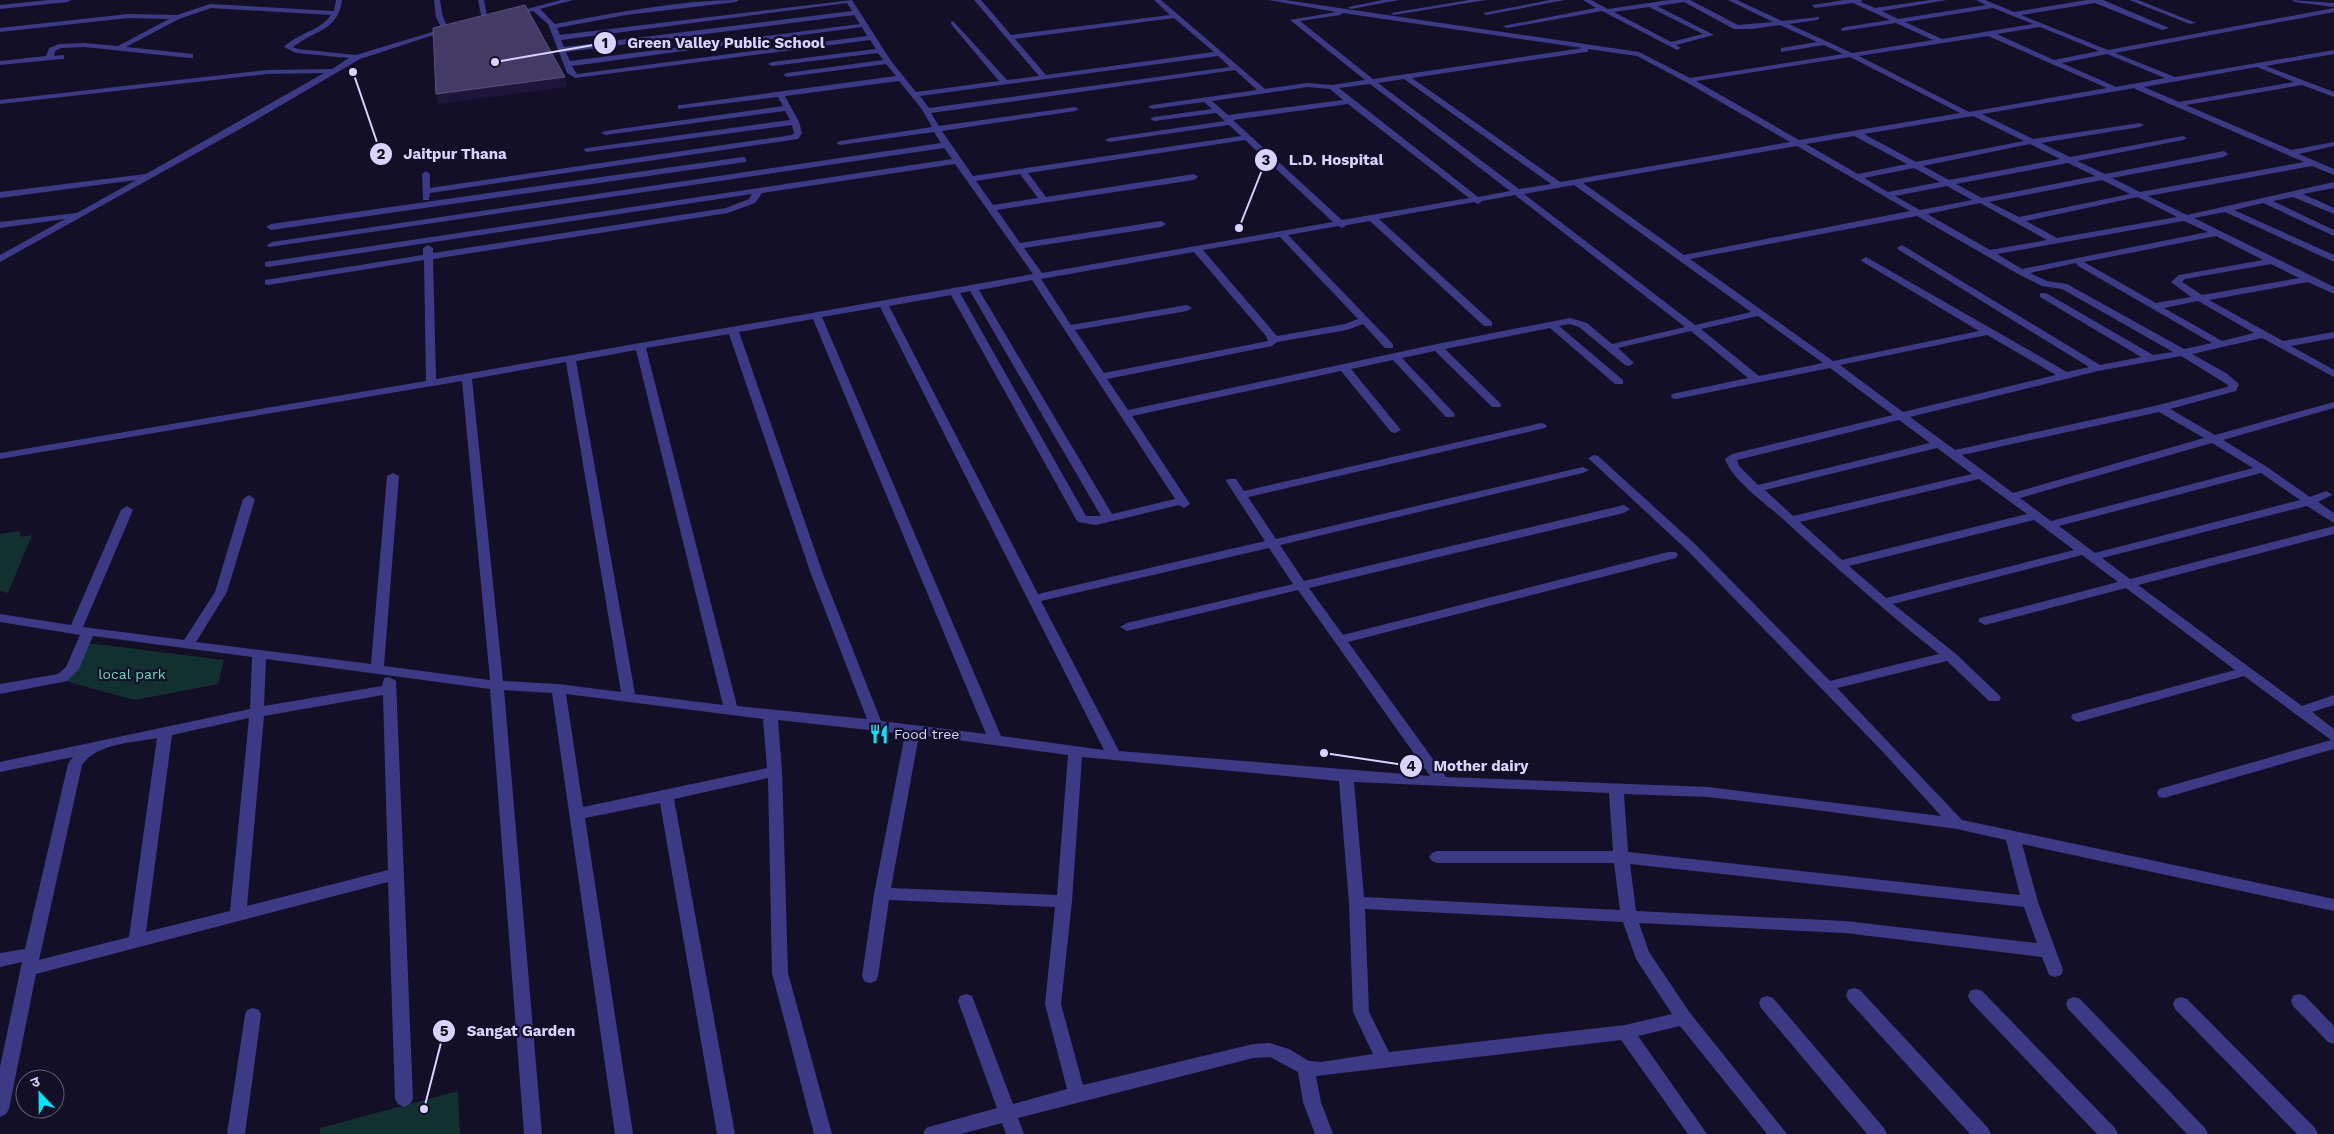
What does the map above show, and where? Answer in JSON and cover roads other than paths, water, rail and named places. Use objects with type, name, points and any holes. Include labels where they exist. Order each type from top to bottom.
[{"type":"street","points":[[0,7],[68,0]]},
{"type":"street","points":[[339,0],[337,13],[326,25],[288,48],[296,51],[357,57]]},
{"type":"street","points":[[0,259],[83,214],[357,57],[394,44],[450,29],[439,17],[437,0]]},
{"type":"street","points":[[481,0],[482,21],[496,18]]},
{"type":"street","points":[[505,15],[570,0]]},
{"type":"street","points":[[552,27],[626,13],[736,0]]},
{"type":"street","points":[[977,0],[1044,78]]},
{"type":"street","points":[[1157,0],[1263,91]]},
{"type":"street","points":[[1271,0],[1639,54],[1689,80],[2022,272],[2044,284],[2064,286],[2234,384],[2232,388],[2161,408],[1953,454]]},
{"type":"street","points":[[1337,9],[1396,0]]},
{"type":"street","points":[[1383,15],[1483,0]]},
{"type":"street","points":[[1486,13],[1562,0]]},
{"type":"street","points":[[1586,0],[1677,48]]},
{"type":"street","points":[[1507,26],[1605,10],[1684,0],[1737,27],[1817,18]]},
{"type":"street","points":[[1730,0],[1853,56],[2334,291]]},
{"type":"street","points":[[1815,6],[1855,0],[1942,41]]},
{"type":"street","points":[[1874,10],[1944,0]]},
{"type":"street","points":[[1979,0],[2176,80]]},
{"type":"street","points":[[2012,14],[2098,0],[2165,28]]},
{"type":"street","points":[[2132,0],[2192,23]]},
{"type":"street","points":[[2296,0],[2334,5]]},
{"type":"street","points":[[556,38],[848,1],[882,50],[888,62],[926,111],[946,145],[1018,246],[1069,328],[1183,502],[1108,518],[1087,521],[1082,519],[954,291]]},
{"type":"street","points":[[1467,1],[1526,37]]},
{"type":"street","points":[[1650,5],[1710,36],[1670,44]]},
{"type":"street","points":[[49,58],[52,50],[59,46],[121,47],[178,17],[210,6],[337,13]]},
{"type":"street","points":[[1845,29],[1993,6]]},
{"type":"street","points":[[534,8],[547,19],[552,27],[572,75],[582,76],[873,37]]},
{"type":"street","points":[[1348,10],[1332,15],[1294,20],[1370,82],[1694,327],[1756,379]]},
{"type":"street","points":[[2054,62],[2334,10]]},
{"type":"street","points":[[561,50],[856,13]]},
{"type":"street","points":[[0,30],[128,16],[178,17]]},
{"type":"street","points":[[1011,38],[1175,16]]},
{"type":"street","points":[[953,23],[1005,83]]},
{"type":"street","points":[[568,64],[865,25]]},
{"type":"street","points":[[1689,80],[2042,26]]},
{"type":"street","points":[[1990,34],[2117,90]]},
{"type":"street","points":[[1784,50],[1826,43]]},
{"type":"street","points":[[121,47],[123,50],[190,56]]},
{"type":"street","points":[[1152,107],[1307,85],[1332,88],[1600,47]]},
{"type":"street","points":[[772,64],[882,50]]},
{"type":"street","points":[[0,456],[467,377],[1520,194],[1798,143],[1973,115],[2334,52]]},
{"type":"street","points":[[913,95],[1219,54]]},
{"type":"street","points":[[0,64],[61,57]]},
{"type":"street","points":[[787,75],[888,62]]},
{"type":"street","points":[[2258,65],[2334,95]]},
{"type":"street","points":[[926,111],[1236,68]]},
{"type":"street","points":[[0,102],[267,72],[333,71]]},
{"type":"street","points":[[1405,76],[1560,186]]},
{"type":"street","points":[[681,107],[901,78]]},
{"type":"street","points":[[2178,104],[2302,83]]},
{"type":"street","points":[[2138,86],[2334,172]]},
{"type":"street","points":[[1332,88],[1478,201]]},
{"type":"street","points":[[426,191],[789,139],[797,135],[795,122],[780,94]]},
{"type":"street","points":[[1207,100],[1342,224]]},
{"type":"street","points":[[1108,140],[1350,101]]},
{"type":"street","points":[[605,133],[788,108]]},
{"type":"street","points":[[840,143],[1074,109]]},
{"type":"street","points":[[1154,119],[1218,110]]},
{"type":"street","points":[[587,150],[795,122]]},
{"type":"street","points":[[1855,177],[2030,142],[2140,125]]},
{"type":"street","points":[[1857,134],[2054,240]]},
{"type":"street","points":[[972,179],[1247,137]]},
{"type":"street","points":[[1885,194],[2183,138]]},
{"type":"street","points":[[2290,153],[2334,144]]},
{"type":"street","points":[[272,245],[946,145]]},
{"type":"street","points":[[1681,258],[1919,214],[2224,154]]},
{"type":"street","points":[[271,228],[743,160]]},
{"type":"street","points":[[268,264],[958,161]]},
{"type":"street","points":[[2019,220],[2137,195],[2312,162]]},
{"type":"street","points":[[1022,172],[1044,200]]},
{"type":"street","points":[[426,174],[431,383]]},
{"type":"street","points":[[0,195],[151,175]]},
{"type":"street","points":[[992,208],[1194,177]]},
{"type":"street","points":[[1577,183],[1830,363],[2334,736]]},
{"type":"street","points":[[1989,253],[2184,218],[2334,185]]},
{"type":"street","points":[[268,282],[728,210],[747,205],[760,190]]},
{"type":"street","points":[[2295,194],[2334,211]]},
{"type":"street","points":[[2263,200],[2334,233]]},
{"type":"street","points":[[2226,208],[2334,259]]},
{"type":"street","points":[[0,225],[83,214]]},
{"type":"street","points":[[1373,219],[1488,324]]},
{"type":"street","points":[[1018,246],[1161,224]]},
{"type":"street","points":[[2022,272],[2217,233]]},
{"type":"street","points":[[1282,234],[1364,320],[1450,415]]},
{"type":"street","points":[[1902,248],[2098,368]]},
{"type":"street","points":[[1197,249],[1273,340]]},
{"type":"street","points":[[1866,260],[2064,376]]},
{"type":"street","points":[[2078,260],[2081,264],[2219,343]]},
{"type":"street","points":[[2271,261],[2182,278],[2176,282],[2201,299],[2334,374]]},
{"type":"street","points":[[2156,306],[2308,279]]},
{"type":"street","points":[[973,288],[1108,518]]},
{"type":"street","points":[[2043,295],[2152,359]]},
{"type":"street","points":[[883,304],[1114,756]]},
{"type":"street","points":[[1069,328],[1187,308]]},
{"type":"street","points":[[1610,347],[1760,313]]},
{"type":"street","points":[[816,315],[995,739]]},
{"type":"street","points":[[1101,377],[1261,346],[1272,343],[1273,340],[1348,327],[1364,320]]},
{"type":"street","points":[[1125,414],[1344,367],[1392,351],[1437,348],[1570,321],[1578,322],[1629,363]]},
{"type":"street","points":[[1552,325],[1620,382]]},
{"type":"street","points":[[733,330],[817,574],[876,725]]},
{"type":"street","points":[[1676,396],[1988,332]]},
{"type":"street","points":[[1994,698],[1950,656],[1883,603],[1756,488],[1734,467],[1731,461],[1733,457],[2098,368],[2182,353],[2264,334]]},
{"type":"street","points":[[2282,344],[2334,334]]},
{"type":"street","points":[[640,346],[731,710]]},
{"type":"street","points":[[1437,348],[1496,405]]},
{"type":"street","points":[[571,358],[629,698]]},
{"type":"street","points":[[1344,367],[1395,430]]},
{"type":"street","points":[[467,377],[497,685],[533,1134]]},
{"type":"street","points":[[2011,497],[2334,405]]},
{"type":"street","points":[[2161,408],[2263,469],[2334,519]]},
{"type":"street","points":[[1240,495],[1541,426]]},
{"type":"street","points":[[1756,488],[1939,444]]},
{"type":"street","points":[[1594,458],[1691,547],[1888,749],[1957,824]]},
{"type":"street","points":[[2049,525],[2263,469]]},
{"type":"street","points":[[1035,599],[1583,470]]},
{"type":"street","points":[[1792,520],[1981,475]]},
{"type":"street","points":[[394,476],[383,671],[389,689],[404,1100]]},
{"type":"street","points":[[1232,481],[1271,543],[1442,782]]},
{"type":"street","points":[[1883,603],[2308,502],[2326,495]]},
{"type":"street","points":[[187,645],[221,592],[249,499]]},
{"type":"street","points":[[1127,627],[1624,509]]},
{"type":"street","points":[[0,689],[62,678],[72,669],[81,631],[127,510]]},
{"type":"street","points":[[1840,564],[2036,516]]},
{"type":"street","points":[[1985,621],[2334,530]]},
{"type":"street","points":[[1342,640],[1672,555]]},
{"type":"street","points":[[0,618],[81,631],[383,671],[497,685],[558,689],[770,715],[876,725],[1114,756],[1346,776],[1442,782],[1708,792],[1957,824],[2334,906]]},
{"type":"street","points":[[238,915],[257,712],[260,654]]},
{"type":"street","points":[[1827,686],[1950,656]]},
{"type":"street","points":[[2078,717],[2247,671]]},
{"type":"street","points":[[0,767],[257,712],[389,689]]},
{"type":"street","points":[[558,689],[624,1134]]},
{"type":"street","points":[[2301,711],[2334,700]]},
{"type":"street","points":[[770,715],[775,771],[780,973],[823,1134]]},
{"type":"street","points":[[870,976],[882,894],[913,730]]},
{"type":"street","points":[[136,941],[165,731]]},
{"type":"street","points":[[2164,793],[2334,744]]},
{"type":"street","points":[[1,1103],[30,962],[75,764],[82,754],[92,748]]},
{"type":"street","points":[[1075,752],[1064,901],[1053,1004],[1077,1094]]},
{"type":"street","points":[[576,814],[775,771]]},
{"type":"street","points":[[1346,776],[1357,903],[1361,1012],[1384,1060]]},
{"type":"street","points":[[1616,789],[1621,857],[1629,916],[1642,954],[1684,1018],[1778,1134]]},
{"type":"street","points":[[666,796],[726,1134]]},
{"type":"street","points":[[2013,837],[2030,902],[2055,970]]},
{"type":"street","points":[[1437,857],[1621,857],[2030,902]]},
{"type":"street","points":[[0,960],[30,962],[136,941],[396,874]]},
{"type":"street","points":[[882,894],[1064,901]]},
{"type":"street","points":[[1357,903],[1845,927],[2048,951]]},
{"type":"street","points":[[1854,995],[1982,1134]]},
{"type":"street","points":[[1976,996],[2109,1134]]},
{"type":"street","points":[[966,1001],[1015,1134]]},
{"type":"street","points":[[2299,1001],[2334,1037]]},
{"type":"street","points":[[1767,1003],[1878,1134]]},
{"type":"street","points":[[2074,1004],[2199,1134]]},
{"type":"street","points":[[2181,1004],[2309,1134]]},
{"type":"street","points":[[236,1134],[254,1015]]},
{"type":"street","points":[[932,1134],[1077,1094],[1253,1051],[1270,1050],[1283,1054],[1306,1068],[1321,1069],[1625,1032],[1684,1018]]},
{"type":"street","points":[[1625,1032],[1698,1134]]},
{"type":"street","points":[[1306,1068],[1312,1102],[1324,1134]]},
{"type":"place","name":"Green Valley Public School","points":[[495,62]]},
{"type":"place","name":"Jaitpur Thana","points":[[353,72]]},
{"type":"place","name":"L.D. Hospital","points":[[1239,228]]},
{"type":"place","name":"Food tree","points":[[879,734]]},
{"type":"place","name":"Mother dairy","points":[[1324,753]]},
{"type":"place","name":"Sangat Garden","points":[[424,1109]]},
{"type":"park label","name":"local park","points":[[132,674]]}]
